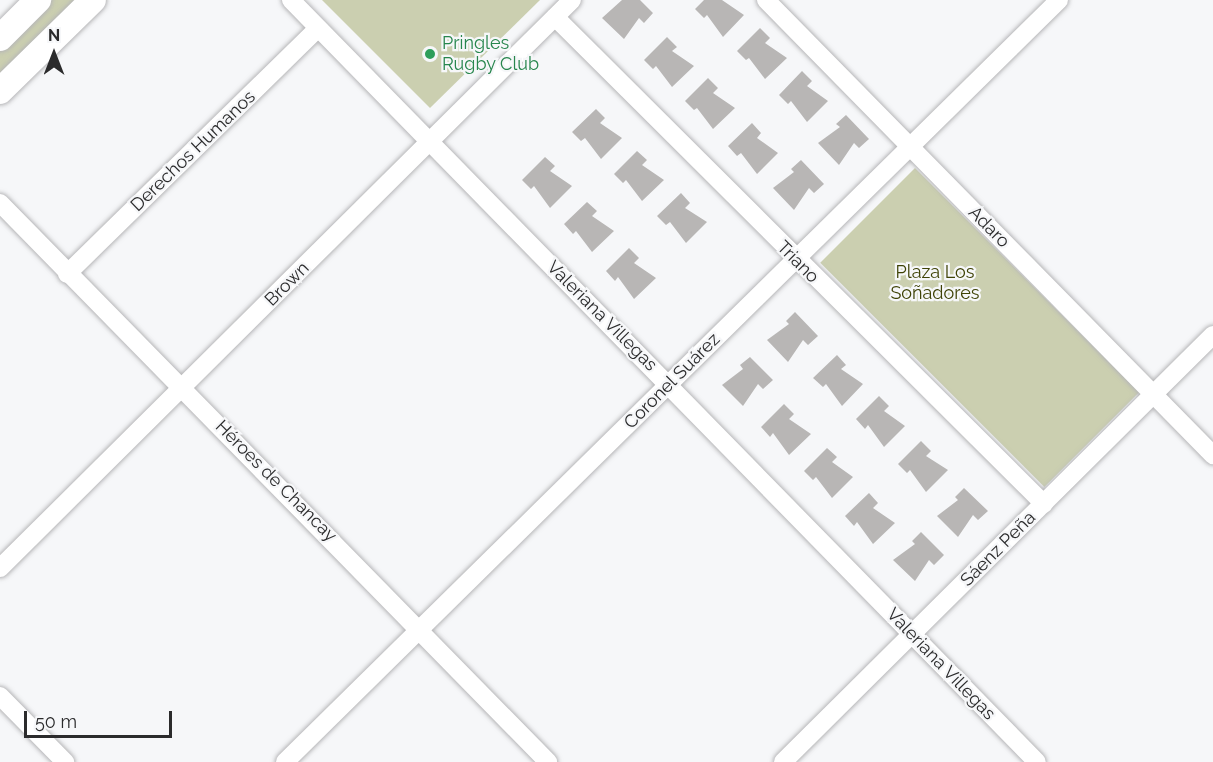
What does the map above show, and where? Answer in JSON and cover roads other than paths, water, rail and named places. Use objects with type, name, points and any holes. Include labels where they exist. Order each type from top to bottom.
[{"type":"main road","points":[[0,38],[38,0]]},
{"type":"main road","points":[[0,91],[93,0]]},
{"type":"street","name":"Valeriana Villegas","points":[[291,0],[428,143],[670,383],[1037,762]]},
{"type":"street","name":"Brown","points":[[0,567],[573,0]]},
{"type":"street","name":"Adaro","points":[[766,0],[1213,455]]},
{"type":"street","name":"Coronel Suárez","points":[[285,762],[1059,0]]},
{"type":"street","name":"Triano","points":[[555,17],[795,260],[1044,504]]},
{"type":"street","name":"Derechos Humanos","points":[[67,274],[318,28]]},
{"type":"street","name":"Héroes de Chancay","points":[[0,204],[421,628],[546,761]]},
{"type":"street","name":"Sáenz Peña","points":[[783,762],[1213,335]]},
{"type":"street","points":[[0,696],[65,762]]},
{"type":"place","name":"Pringles Rugby Club","points":[[430,54]]},
{"type":"park label","name":"Plaza Los Soñadores","points":[[935,283]]}]
